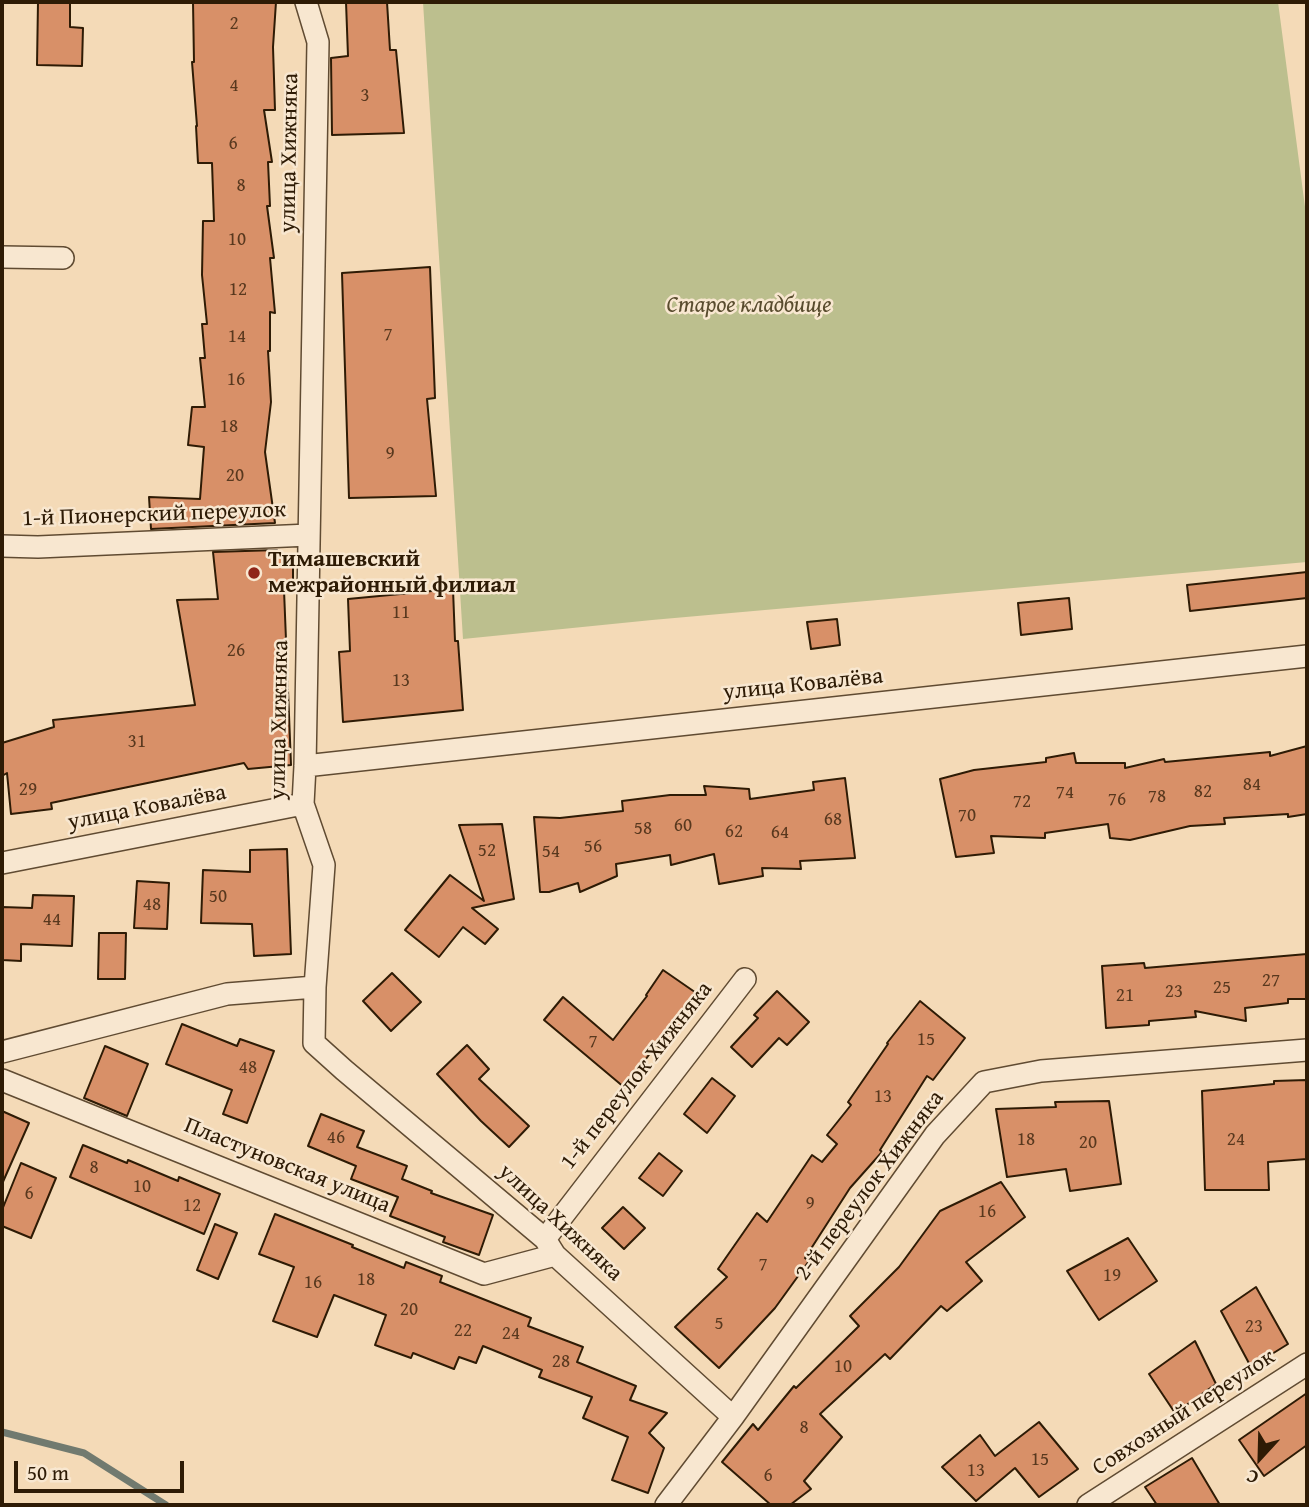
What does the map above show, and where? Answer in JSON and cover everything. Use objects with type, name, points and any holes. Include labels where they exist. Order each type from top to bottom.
[{"type":"street","name":"улица Хижняка","points":[[306,2],[318,42],[303,804],[324,865],[315,987],[314,1042],[550,1247],[733,1417]]},
{"type":"street","points":[[2,257],[63,258]]},
{"type":"street","name":"1-й Пионерский переулок","points":[[2,546],[38,547],[309,535]]},
{"type":"street","name":"улица Ковалёва","points":[[305,766],[1307,656]]},
{"type":"street","name":"улица Ковалёва","points":[[2,863],[303,804]]},
{"type":"street","name":"1-й переулок Хижняка","points":[[550,1247],[745,979]]},
{"type":"street","points":[[2,1052],[227,994],[315,987]]},
{"type":"street","name":"2-й переулок Хижняка","points":[[666,1505],[733,1417],[934,1135],[984,1082],[1041,1071],[1307,1049]]},
{"type":"street","name":"Пластуновская улица","points":[[2,1080],[484,1274],[550,1247]]},
{"type":"street","name":"Совхозный переулок","points":[[1088,1505],[1307,1364]]},
{"type":"green space","name":"Старое кладбище","points":[[423,2],[1278,2],[1307,222],[1307,562],[463,639]]},
{"type":"building","points":[[38,2],[70,2],[70,27],[83,28],[82,66],[37,65]]},
{"type":"building","points":[[193,2],[276,2],[273,47],[275,110],[264,110],[272,162],[268,162],[270,206],[267,206],[274,258],[270,258],[275,313],[270,312],[268,351],[271,402],[265,452],[275,523],[151,529],[149,497],[200,499],[204,447],[188,445],[192,407],[205,407],[200,358],[205,358],[202,324],[207,324],[202,275],[203,221],[214,221],[212,163],[198,163],[192,62]]},
{"type":"building","points":[[346,2],[387,2],[390,50],[396,50],[404,133],[332,135],[331,58],[348,56]]},
{"type":"building","points":[[430,267],[435,398],[427,399],[436,496],[349,498],[342,273]]},
{"type":"building","points":[[277,550],[277,555],[293,555],[293,590],[284,590],[291,765],[248,769],[244,763],[51,803],[52,809],[11,814],[7,773],[2,776],[2,743],[54,727],[53,720],[195,705],[177,600],[218,599],[213,552]]},
{"type":"building","points":[[1307,572],[1307,598],[1190,611],[1187,585]]},
{"type":"building","points":[[453,589],[455,641],[458,641],[463,710],[343,722],[339,652],[350,651],[348,599]]},
{"type":"building","points":[[1069,598],[1072,629],[1021,635],[1018,603]]},
{"type":"building","points":[[837,619],[840,645],[811,649],[807,622]]},
{"type":"building","points":[[1307,746],[1307,814],[1224,818],[1225,824],[1190,826],[1130,840],[1110,838],[1108,824],[1045,833],[1045,838],[991,836],[994,853],[956,857],[940,779],[974,770],[1046,762],[1046,758],[1074,753],[1076,763],[1125,763],[1125,768],[1164,759],[1165,762],[1270,752],[1270,756]]},
{"type":"building","points":[[845,778],[855,858],[800,861],[801,869],[762,868],[763,876],[719,884],[714,854],[671,865],[670,855],[616,864],[617,876],[580,892],[578,883],[540,892],[534,817],[560,818],[623,811],[622,801],[670,795],[706,795],[704,786],[749,789],[750,799],[814,790],[813,782]]},
{"type":"building","points":[[502,824],[514,899],[472,908],[498,929],[485,944],[463,927],[439,957],[405,930],[450,875],[484,901],[459,825]]},
{"type":"building","points":[[287,849],[291,954],[254,956],[252,924],[201,923],[203,870],[250,872],[250,850]]},
{"type":"building","points":[[137,881],[169,883],[167,929],[134,928]]},
{"type":"building","points":[[33,895],[74,896],[72,946],[21,944],[21,961],[2,960],[2,907],[32,908]]},
{"type":"building","points":[[99,933],[126,933],[125,979],[98,979]]},
{"type":"building","points":[[1307,954],[1307,999],[1288,999],[1288,1003],[1245,1008],[1246,1021],[1195,1011],[1196,1017],[1149,1021],[1149,1025],[1106,1028],[1102,966],[1144,963],[1145,968]]},
{"type":"building","points":[[663,970],[702,997],[663,1050],[656,1045],[625,1088],[544,1020],[563,997],[613,1040]]},
{"type":"building","points":[[392,973],[421,1002],[391,1031],[363,1001]]},
{"type":"building","points":[[777,991],[809,1022],[787,1045],[779,1038],[752,1067],[731,1047],[758,1018],[754,1015]]},
{"type":"building","points":[[920,1001],[965,1038],[933,1080],[927,1076],[880,1150],[882,1152],[850,1188],[805,1258],[809,1261],[775,1308],[719,1368],[675,1327],[727,1277],[718,1269],[757,1213],[767,1222],[812,1155],[822,1162],[837,1144],[827,1135],[851,1105],[848,1102],[887,1043]]},
{"type":"building","points":[[182,1024],[237,1046],[240,1039],[274,1051],[247,1123],[223,1114],[232,1090],[166,1064]]},
{"type":"building","points":[[467,1045],[489,1069],[479,1079],[529,1126],[509,1147],[437,1074]]},
{"type":"building","points":[[105,1046],[148,1064],[127,1116],[84,1098]]},
{"type":"building","points":[[712,1078],[735,1096],[707,1133],[684,1114]]},
{"type":"building","points":[[1307,1080],[1307,1159],[1268,1162],[1269,1190],[1205,1190],[1202,1091],[1274,1084],[1274,1081]]},
{"type":"building","points":[[1109,1101],[1121,1184],[1070,1191],[1066,1169],[1007,1177],[996,1109],[1056,1107],[1055,1102]]},
{"type":"building","points":[[2,1111],[29,1123],[2,1184]]},
{"type":"building","points":[[321,1114],[364,1131],[357,1147],[407,1166],[402,1179],[432,1191],[431,1193],[493,1215],[479,1255],[443,1242],[445,1237],[390,1216],[398,1197],[351,1179],[356,1166],[308,1146]]},
{"type":"building","points":[[83,1145],[178,1181],[179,1177],[220,1194],[204,1234],[70,1177]]},
{"type":"building","points":[[659,1153],[682,1171],[663,1196],[639,1178]]},
{"type":"building","points":[[21,1163],[56,1178],[31,1238],[2,1226],[2,1210]]},
{"type":"building","points":[[1001,1182],[1025,1217],[966,1262],[982,1281],[947,1311],[941,1306],[890,1359],[885,1354],[820,1414],[842,1437],[804,1481],[811,1489],[790,1505],[771,1505],[722,1462],[753,1424],[758,1430],[794,1386],[796,1388],[859,1326],[850,1316],[899,1267],[940,1211]]},
{"type":"building","points":[[623,1207],[645,1228],[624,1249],[602,1228]]},
{"type":"building","points":[[275,1214],[404,1268],[406,1262],[442,1276],[440,1282],[531,1318],[528,1326],[583,1347],[577,1362],[636,1386],[630,1400],[667,1413],[649,1433],[664,1448],[648,1493],[612,1480],[628,1437],[583,1418],[592,1397],[539,1377],[542,1370],[483,1346],[476,1363],[459,1357],[454,1369],[413,1353],[411,1358],[375,1345],[386,1315],[334,1295],[317,1337],[273,1321],[294,1267],[259,1254]]},
{"type":"building","points":[[215,1224],[237,1233],[218,1279],[197,1270]]},
{"type":"building","points":[[1128,1238],[1157,1281],[1099,1320],[1067,1271]]},
{"type":"building","points":[[1256,1287],[1288,1344],[1251,1367],[1221,1311]]},
{"type":"building","points":[[1195,1341],[1216,1384],[1175,1413],[1149,1374]]},
{"type":"building","points":[[1307,1393],[1307,1445],[1264,1476],[1239,1440]]},
{"type":"building","points":[[1039,1422],[1078,1469],[1039,1497],[1015,1468],[976,1501],[942,1467],[980,1435],[995,1456]]},
{"type":"building","points":[[1192,1458],[1220,1505],[1157,1505],[1145,1487]]},
{"type":"waterway","points":[[2,1432],[84,1453],[166,1505]]},
{"type":"place","name":"Тимашевский межрайонный филиал","points":[[254,573]]}]
